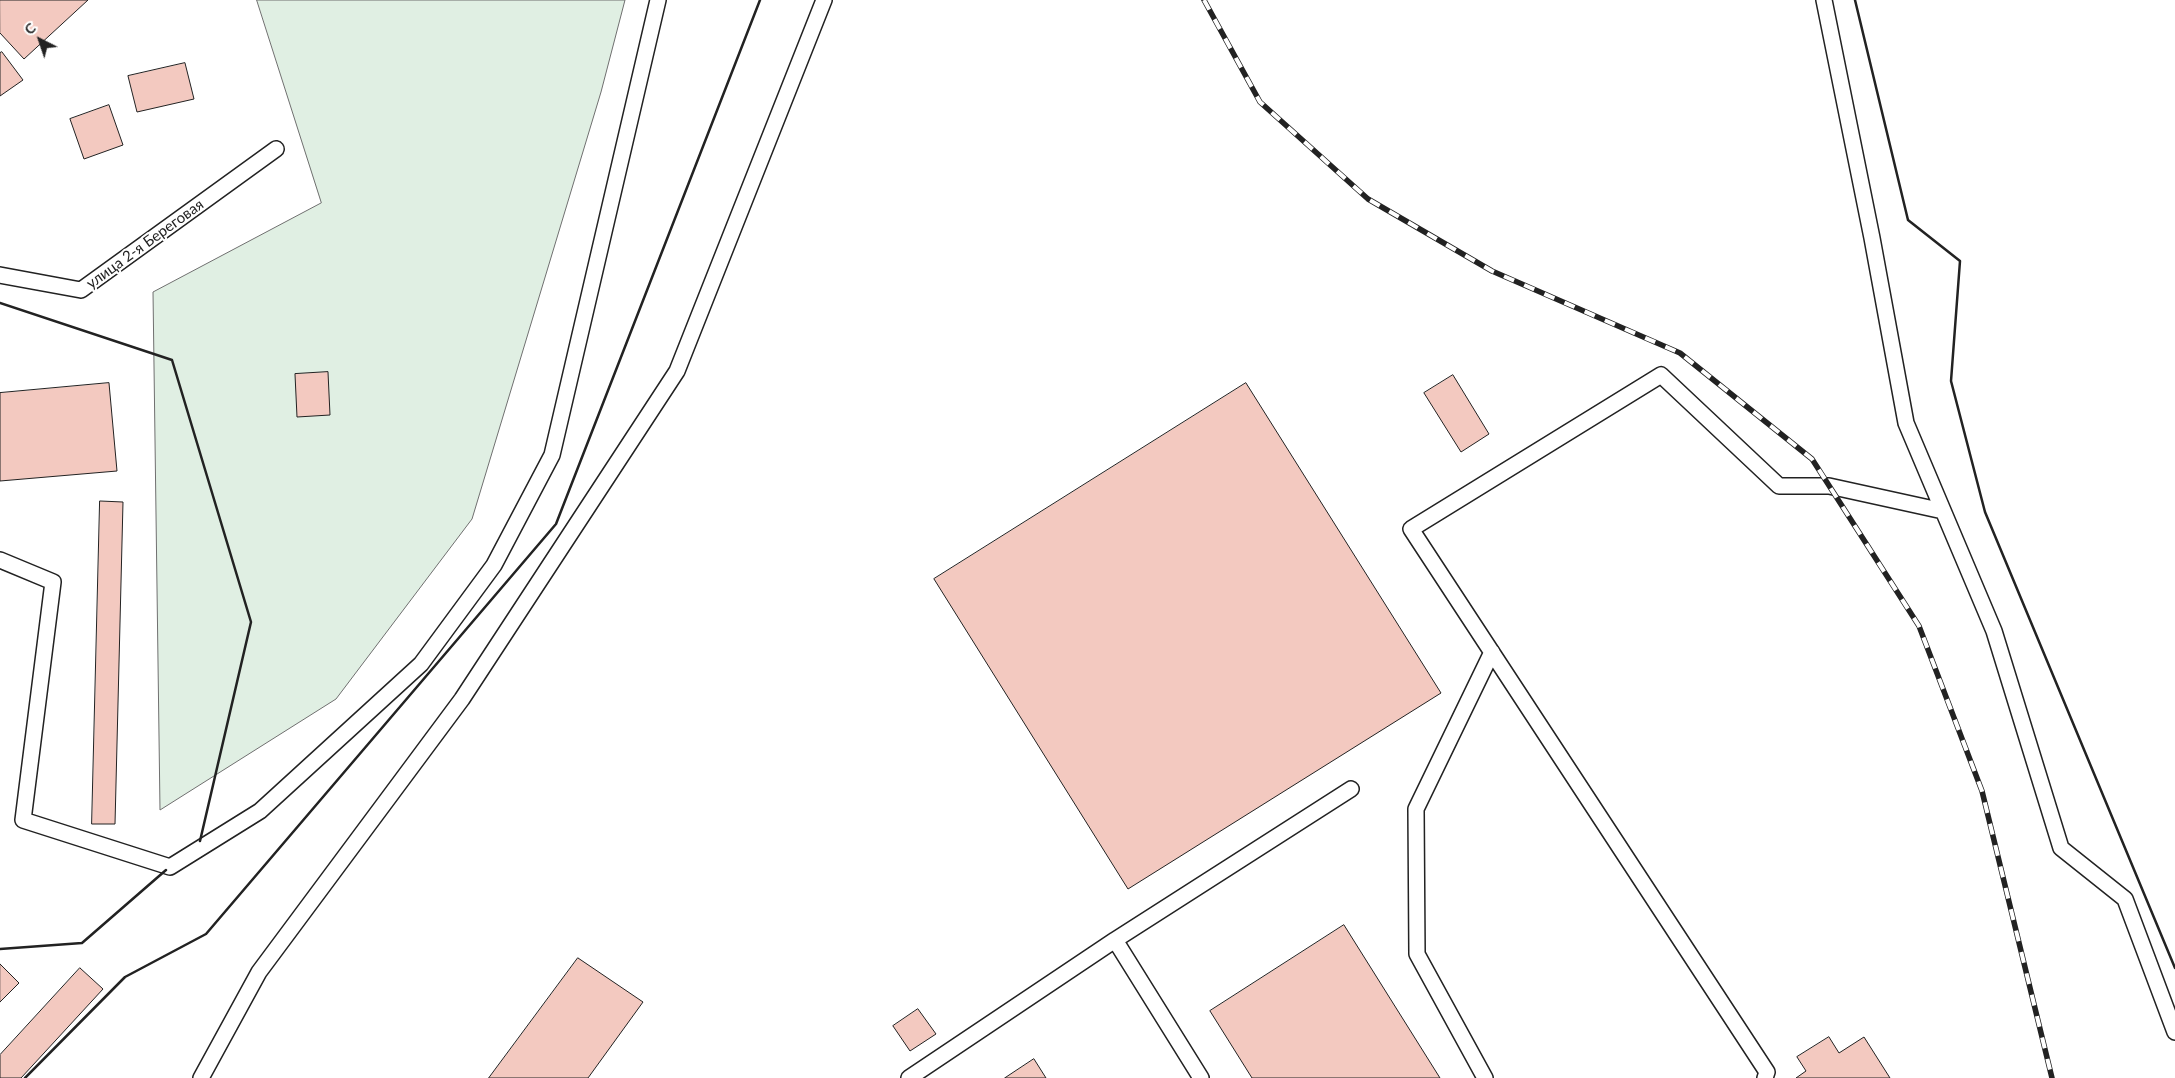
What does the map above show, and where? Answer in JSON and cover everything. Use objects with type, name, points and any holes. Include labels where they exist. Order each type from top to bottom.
[{"type":"lane","points":[[0,560],[53,582],[23,820],[170,867],[260,811],[421,664],[494,564],[552,455],[658,0]]},
{"type":"lane","points":[[201,1078],[259,972],[462,699],[677,371],[824,0]]},
{"type":"lane","points":[[1824,0],[1872,238],[1906,423],[1994,631],[2061,848],[2124,899],[2175,1032]]},
{"type":"lane","name":"улица 2-я Береговая","points":[[0,276],[81,290],[276,149]]},
{"type":"lane","points":[[1765,1078],[1767,1072],[1411,529],[1661,375],[1779,486],[1829,486],[1943,511]]},
{"type":"lane","points":[[1485,1078],[1417,954],[1416,809],[1492,652]]},
{"type":"lane","points":[[909,1078],[1116,940],[1351,788]]},
{"type":"lane","points":[[1116,940],[1201,1078]]},
{"type":"green space","points":[[257,0],[625,0],[601,92],[472,519],[336,699],[160,810],[153,292],[321,203]]},
{"type":"building","points":[[0,0],[88,0],[24,59],[0,33]]},
{"type":"building","points":[[2,52],[23,80],[0,96],[0,53]]},
{"type":"building","points":[[185,63],[194,99],[137,112],[128,76]]},
{"type":"building","points":[[109,105],[123,145],[84,159],[70,119]]},
{"type":"building","points":[[328,372],[330,415],[297,417],[295,374]]},
{"type":"building","points":[[1453,375],[1489,434],[1461,452],[1424,393]]},
{"type":"building","points":[[109,383],[117,471],[0,481],[0,393]]},
{"type":"building","points":[[1246,383],[1441,693],[1128,889],[934,579]]},
{"type":"building","points":[[100,501],[123,502],[115,824],[92,824]]},
{"type":"building","points":[[1344,925],[1440,1078],[1252,1078],[1210,1011]]},
{"type":"building","points":[[578,958],[643,1002],[588,1078],[489,1078]]},
{"type":"building","points":[[0,964],[19,983],[0,1002]]},
{"type":"building","points":[[80,968],[103,989],[21,1078],[0,1078],[0,1055]]},
{"type":"building","points":[[918,1009],[936,1034],[910,1051],[893,1026]]},
{"type":"building","points":[[1829,1037],[1839,1053],[1864,1037],[1890,1078],[1796,1078],[1806,1071],[1797,1057]]},
{"type":"building","points":[[1034,1059],[1046,1078],[1005,1078]]},
{"type":"railway","points":[[1204,0],[1260,102],[1368,199],[1492,271],[1680,353],[1812,459],[1919,626],[1982,791],[2052,1078]]},
{"type":"wall","points":[[25,1078],[125,977],[206,934],[556,524],[760,0]]},
{"type":"wall","points":[[1855,0],[1908,220],[1960,261],[1951,381],[1985,512],[2175,968]]},
{"type":"wall","points":[[0,303],[172,360],[251,622],[200,841]]},
{"type":"wall","points":[[0,949],[82,943],[166,870]]}]
